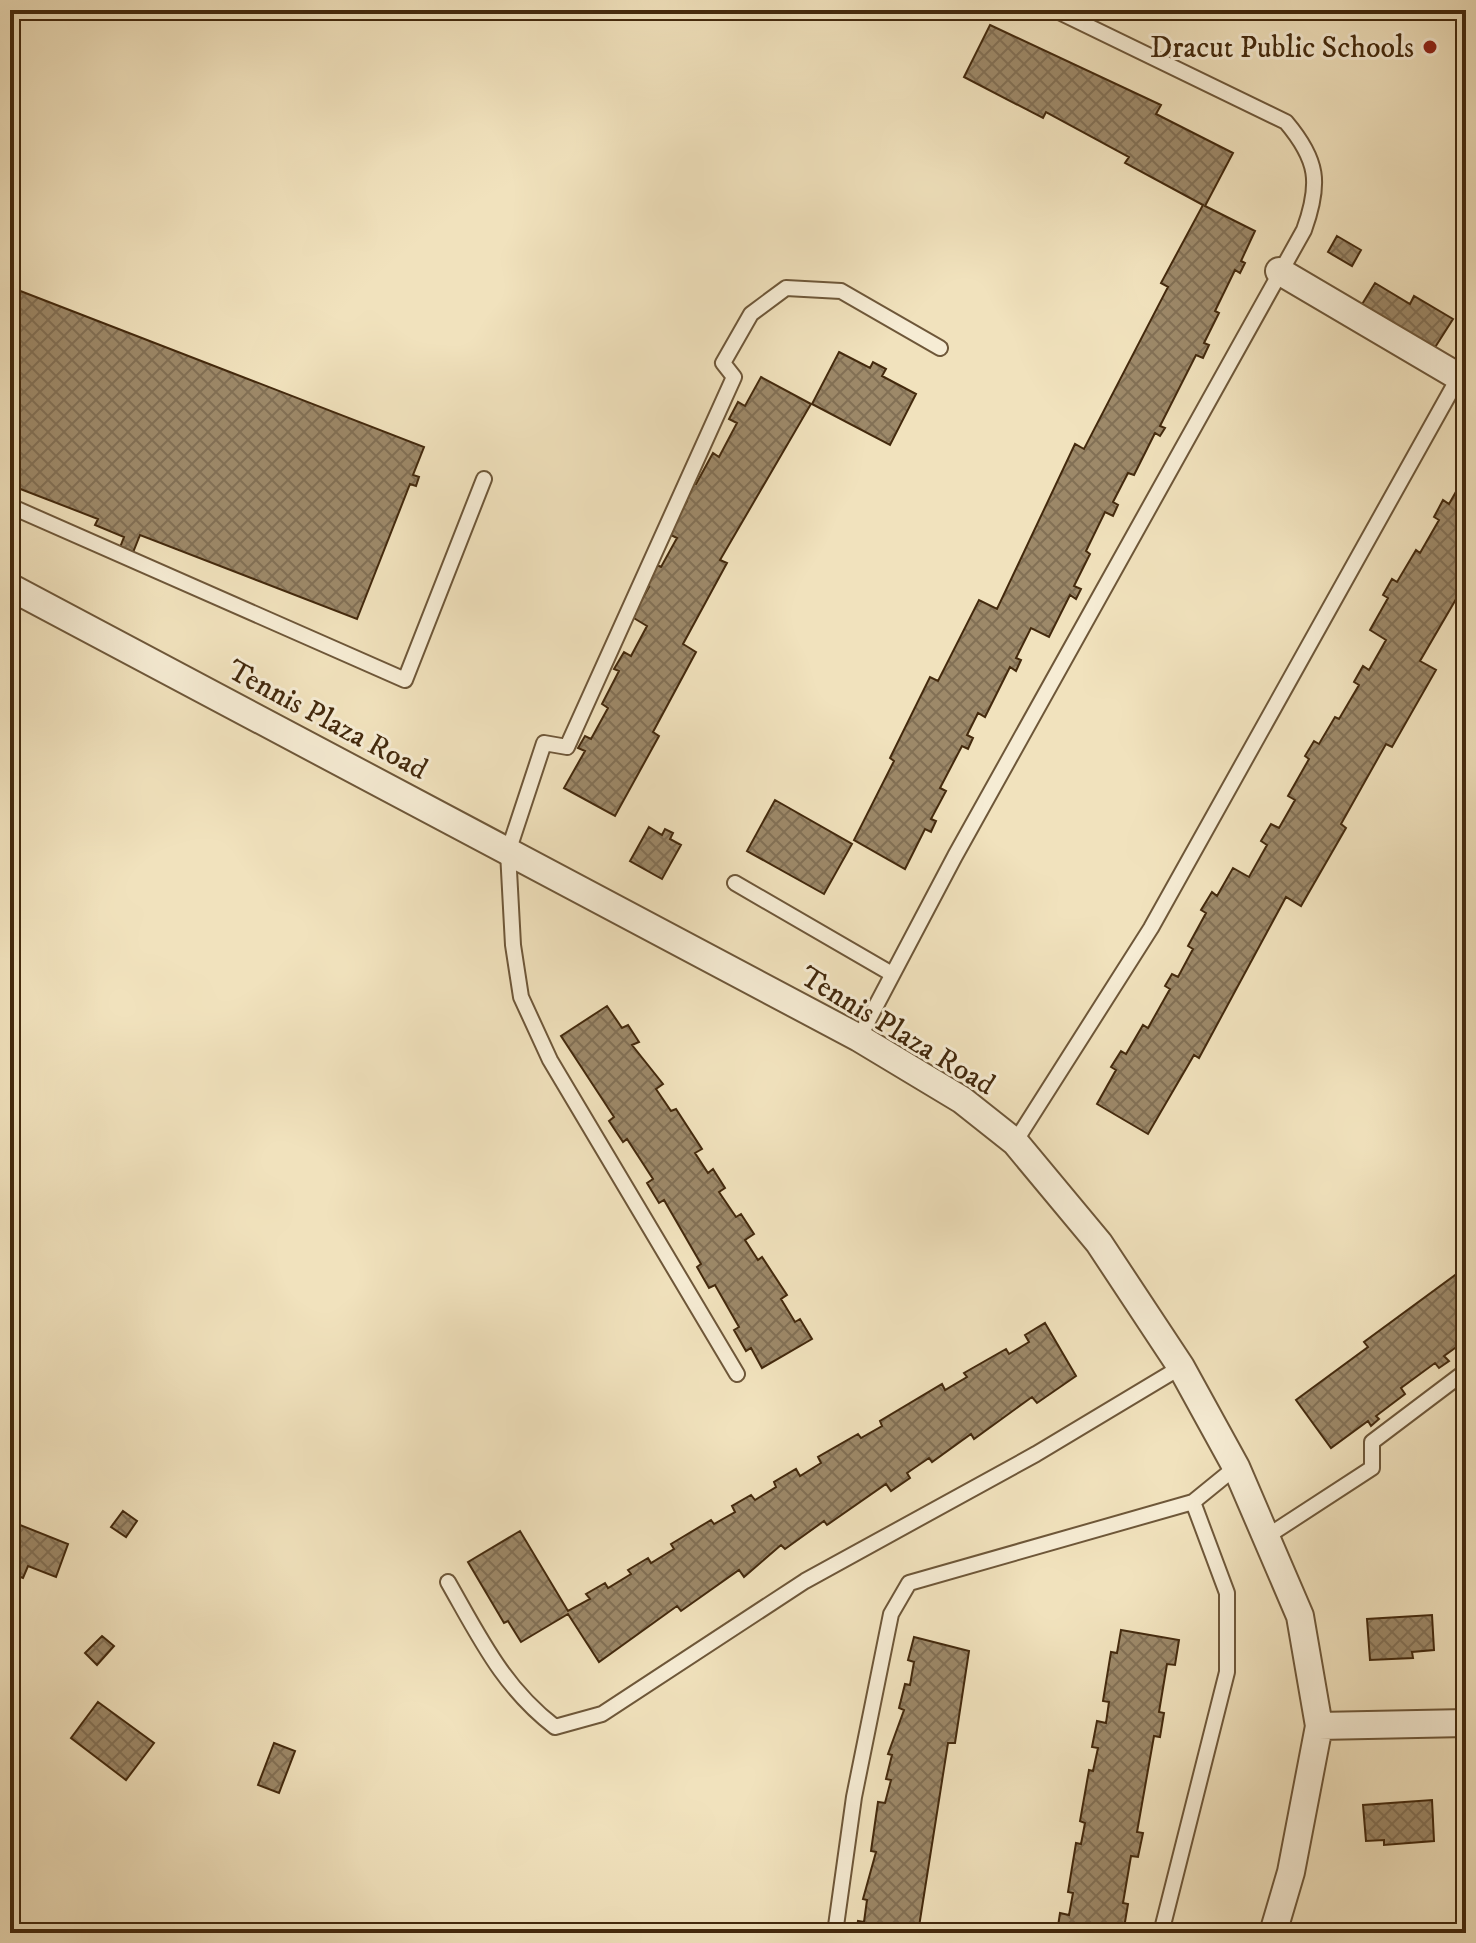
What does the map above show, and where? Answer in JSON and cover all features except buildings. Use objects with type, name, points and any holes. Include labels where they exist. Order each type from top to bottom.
[{"type":"street","points":[[1279,271],[1462,371]]},
{"type":"street","name":"Tennis Plaza Road","points":[[10,587],[859,1038],[962,1100],[1015,1142],[1099,1243],[1181,1367],[1236,1467],[1300,1616],[1319,1726],[1291,1872],[1273,1933]]},
{"type":"street","points":[[1319,1726],[1466,1723]]},
{"type":"lane","points":[[859,1038],[1304,230],[1315,200],[1314,174],[1307,147],[1286,122],[1055,10]]},
{"type":"lane","points":[[737,1374],[550,1060],[521,997],[513,945],[508,852],[544,743],[567,747],[734,377],[723,363],[751,314],[786,288],[841,291],[940,348]]},
{"type":"lane","points":[[1015,1142],[1151,928],[1462,371]]},
{"type":"lane","points":[[10,506],[405,680],[484,479]]},
{"type":"lane","points":[[735,883],[892,974]]},
{"type":"lane","points":[[448,1582],[490,1656],[523,1702],[555,1727],[602,1714],[805,1581],[1036,1454],[1181,1367]]},
{"type":"lane","points":[[1266,1537],[1372,1468],[1372,1442],[1466,1371]]},
{"type":"lane","points":[[835,1933],[854,1797],[891,1614],[909,1583],[1193,1502],[1236,1467]]},
{"type":"lane","points":[[1161,1933],[1227,1672],[1227,1593],[1193,1502]]},
{"type":"place","name":"Dracut Public Schools","points":[[1430,47]]}]
